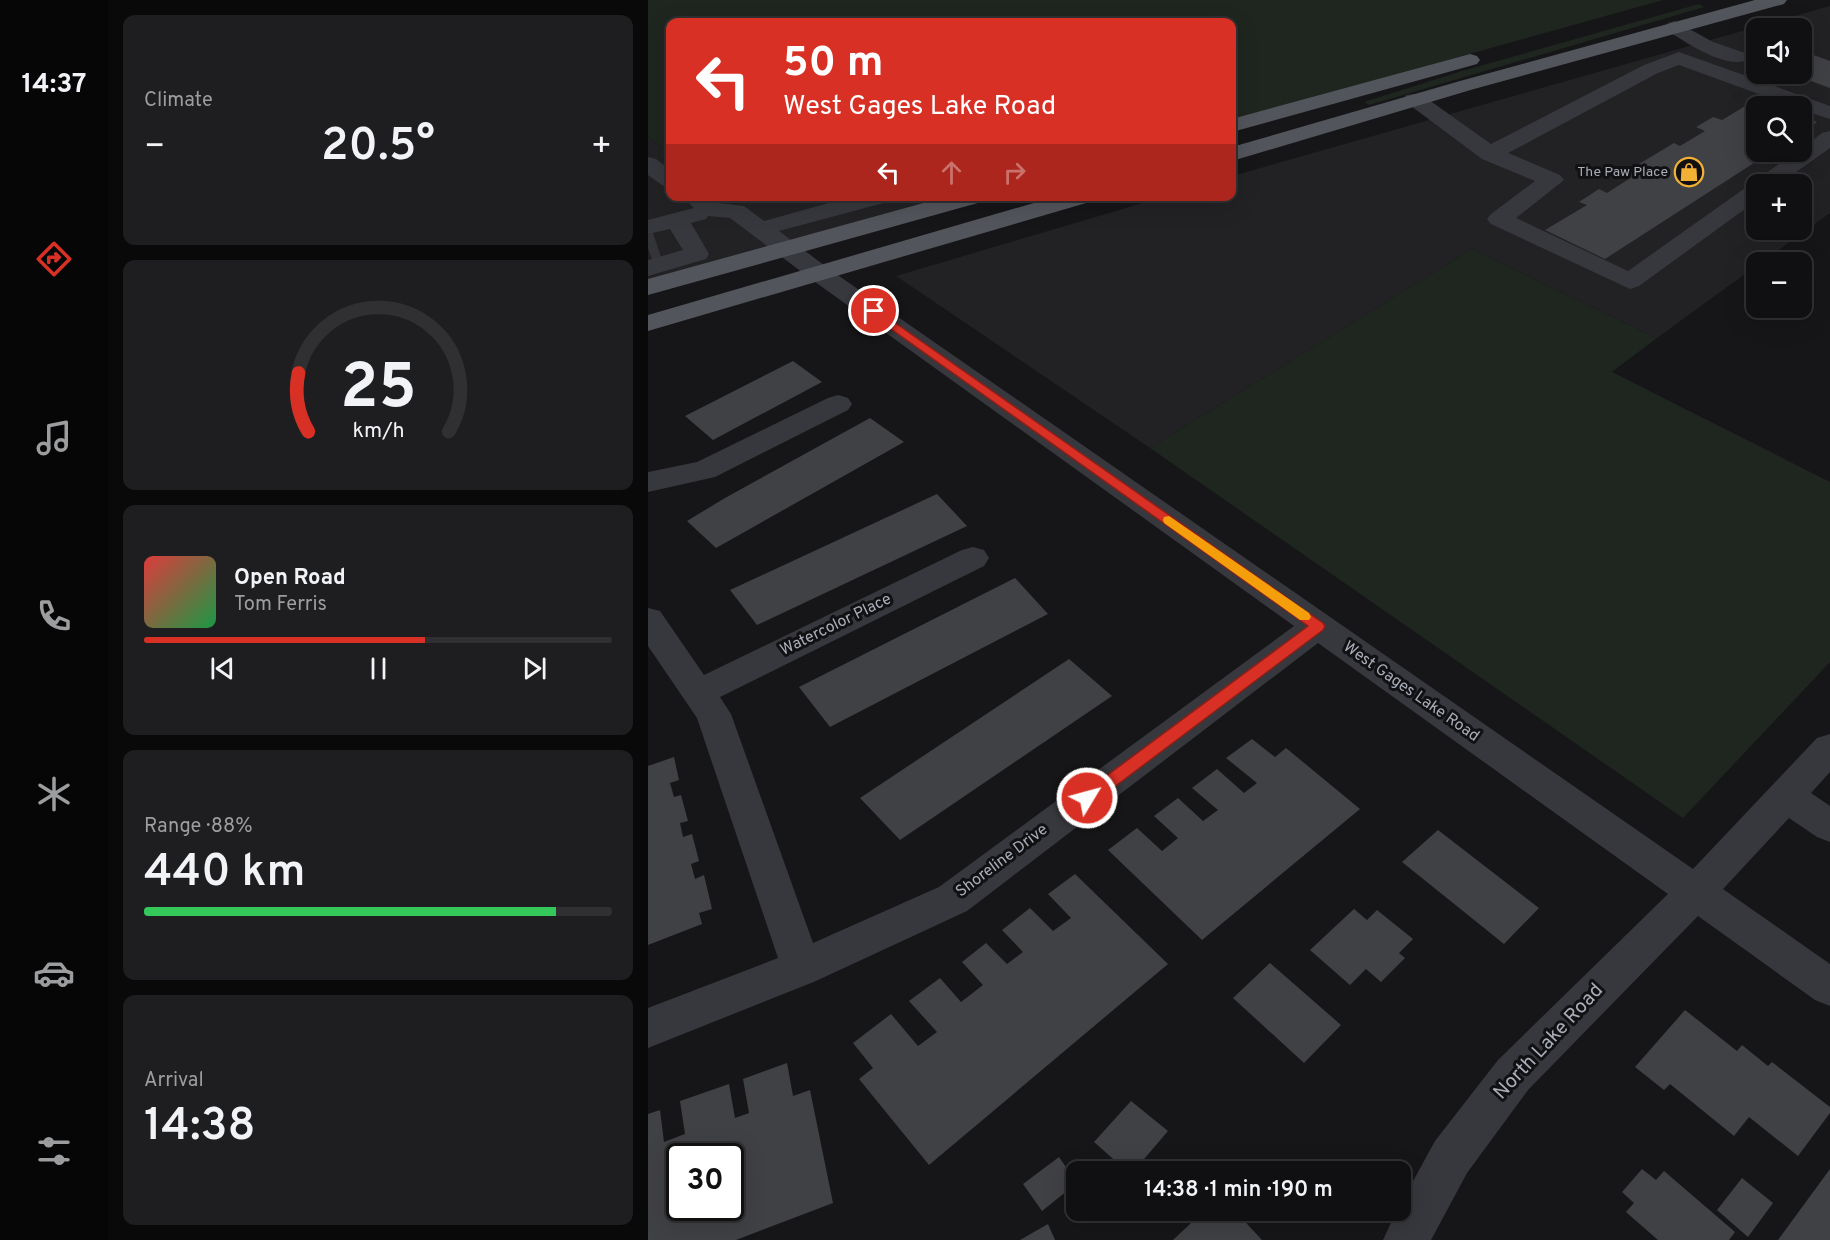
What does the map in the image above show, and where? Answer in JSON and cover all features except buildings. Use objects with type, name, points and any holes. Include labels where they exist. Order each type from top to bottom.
[{"type":"main road","points":[[1236,153],[1414,100],[1777,0]]},
{"type":"main road","points":[[1236,125],[1493,54]]},
{"type":"main road","points":[[648,287],[788,250],[945,201]]},
{"type":"main road","points":[[648,323],[1068,201]]},
{"type":"street","points":[[1675,27],[1706,46],[1746,60]]},
{"type":"street","points":[[1490,154],[1652,69],[1679,58],[1830,113]]},
{"type":"street","points":[[1414,100],[1490,154],[1552,180],[1499,219],[1630,281],[1746,197]]},
{"type":"street","points":[[1779,174],[1830,138]]},
{"type":"street","points":[[648,164],[666,177]]},
{"type":"street","points":[[651,247],[682,228],[709,201]]},
{"type":"street","name":"West Gages Lake Road","points":[[709,201],[736,211],[820,274],[1830,987]]},
{"type":"street","points":[[760,229],[864,201]]},
{"type":"street","points":[[651,247],[697,254],[682,228]]},
{"type":"street","points":[[648,482],[705,470],[838,404]]},
{"type":"street","name":"Watercolor Place","points":[[698,693],[973,558]]},
{"type":"street","points":[[648,620],[713,714],[802,969]]},
{"type":"street","name":"Shoreline Drive","points":[[648,1028],[802,969],[953,899],[1318,626]]},
{"type":"street","name":"North Lake Road","points":[[1406,1240],[1451,1157],[1513,1075],[1696,892],[1830,748]]},
{"type":"street","points":[[1786,796],[1830,826]]},
{"type":"shaded area","points":[[648,0],[1663,0],[1236,119],[1236,18],[666,18],[666,150],[648,137]]},
{"type":"shaded area","points":[[1699,4],[1704,7],[1369,105],[1364,102],[1462,71]]},
{"type":"shaded area","points":[[1830,6],[1830,213],[1812,226],[1812,174],[1746,174],[1746,240],[1793,240],[1776,252],[1746,252],[1746,273],[1657,338],[1472,249],[1150,448],[896,276],[1149,201],[1236,201],[1236,175],[1746,30],[1746,84],[1812,84],[1812,18],[1788,18]]},
{"type":"shaded area","points":[[648,137],[666,150],[666,201],[945,201],[648,285]]},
{"type":"shaded area","points":[[1472,249],[1657,338],[1612,372],[1830,482],[1830,662],[1683,818],[1150,448]]},
{"type":"tunnel","points":[[648,248],[657,245]]},
{"type":"slow traffic","points":[[1169,520],[1304,617]]},
{"type":"place","name":"The Paw Place","points":[[1689,172]]},
{"type":"route","points":[[874,311],[1318,626],[1087,798]]}]
